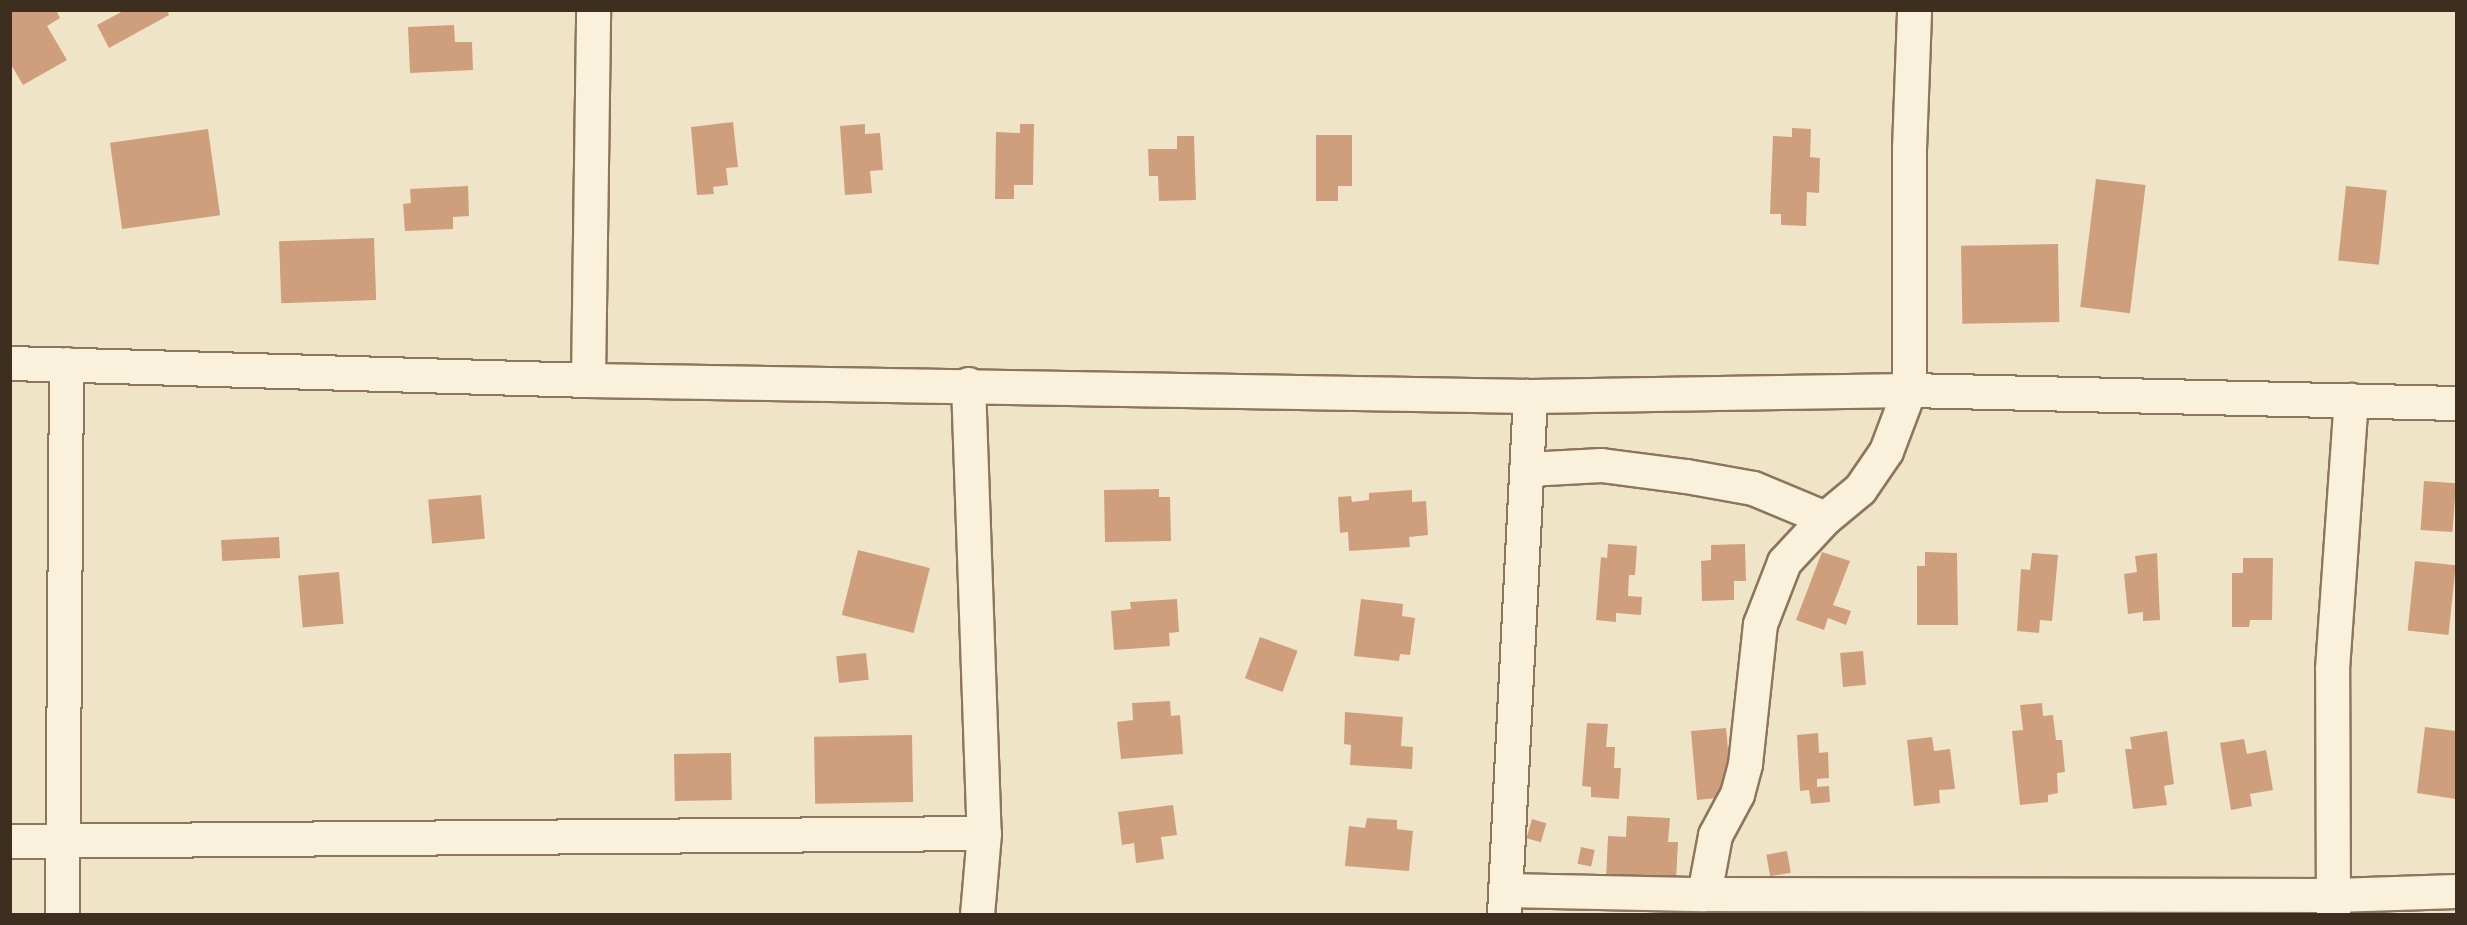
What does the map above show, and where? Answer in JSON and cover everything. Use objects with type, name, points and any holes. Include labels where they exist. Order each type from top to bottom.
[{"type":"street","points":[[588,380],[593,10]]},
{"type":"street","points":[[1704,894],[1715,835],[1737,794],[1745,764],[1760,624],[1784,562],[1825,518],[1860,489],[1886,452],[1910,390],[1909,149],[1914,10]]},
{"type":"street","points":[[10,363],[588,380],[968,384],[1530,396],[1910,390],[2457,403]]},
{"type":"street","points":[[62,915],[66,364]]},
{"type":"street","points":[[968,384],[984,832],[977,915]]},
{"type":"street","points":[[1530,396],[1505,902],[1704,894],[2334,905],[2457,891]]},
{"type":"street","points":[[2334,905],[2332,669],[2351,400]]},
{"type":"street","points":[[1527,469],[1601,465],[1686,476],[1753,488],[1825,518]]},
{"type":"street","points":[[10,841],[984,832]]},
{"type":"building","points":[[10,10],[56,10],[60,18],[47,26],[67,60],[23,85],[10,63]]},
{"type":"building","points":[[125,10],[167,10],[169,15],[109,48],[97,25]]},
{"type":"building","points":[[454,25],[455,42],[472,42],[473,70],[410,73],[408,27]]},
{"type":"building","points":[[733,122],[738,167],[726,168],[728,185],[713,187],[714,194],[697,195],[691,127]]},
{"type":"building","points":[[865,124],[865,134],[880,133],[883,170],[870,171],[872,193],[845,195],[840,126]]},
{"type":"building","points":[[1020,124],[1034,124],[1033,185],[1014,185],[1014,199],[995,199],[996,132],[1020,133]]},
{"type":"building","points":[[1792,128],[1811,129],[1810,157],[1820,158],[1819,193],[1807,192],[1806,226],[1781,225],[1781,214],[1770,214],[1773,136],[1792,137]]},
{"type":"building","points":[[208,129],[220,215],[122,229],[110,143]]},
{"type":"building","points":[[1316,135],[1352,135],[1352,186],[1338,186],[1338,201],[1316,201]]},
{"type":"building","points":[[1177,136],[1194,136],[1196,200],[1159,201],[1158,176],[1149,176],[1148,149],[1177,149]]},
{"type":"building","points":[[2096,179],[2146,185],[2130,313],[2080,307]]},
{"type":"building","points":[[468,186],[469,216],[453,217],[453,229],[405,231],[403,204],[411,203],[410,189]]},
{"type":"building","points":[[2346,186],[2387,190],[2379,265],[2338,261]]},
{"type":"building","points":[[374,238],[376,300],[281,303],[279,241]]},
{"type":"building","points":[[2058,244],[2059,322],[1962,324],[1961,246]]},
{"type":"building","points":[[2424,481],[2456,483],[2453,532],[2421,530]]},
{"type":"building","points":[[1159,489],[1159,497],[1170,497],[1171,541],[1105,542],[1104,490]]},
{"type":"building","points":[[1412,490],[1412,502],[1426,501],[1428,535],[1409,537],[1410,547],[1349,551],[1348,532],[1340,533],[1338,497],[1351,496],[1352,502],[1369,500],[1369,493]]},
{"type":"building","points":[[481,495],[485,539],[432,543],[428,500]]},
{"type":"building","points":[[279,537],[280,558],[222,561],[221,540]]},
{"type":"building","points":[[1608,544],[1637,546],[1635,575],[1629,575],[1628,596],[1642,597],[1641,615],[1616,613],[1616,622],[1596,620],[1601,557],[1607,558]]},
{"type":"building","points":[[1745,544],[1746,581],[1734,581],[1734,600],[1702,601],[1701,561],[1711,560],[1711,545]]},
{"type":"building","points":[[858,550],[930,568],[914,633],[842,615]]},
{"type":"building","points":[[1822,552],[1850,561],[1833,605],[1851,611],[1846,625],[1828,618],[1824,630],[1796,620]]},
{"type":"building","points":[[1925,552],[1957,553],[1958,625],[1917,625],[1917,566],[1925,566]]},
{"type":"building","points":[[2032,553],[2058,555],[2052,621],[2040,620],[2039,633],[2017,631],[2021,569],[2030,570]]},
{"type":"building","points":[[2157,553],[2160,620],[2143,621],[2143,612],[2128,614],[2124,574],[2137,572],[2135,556]]},
{"type":"building","points":[[2243,558],[2273,558],[2272,620],[2250,620],[2249,627],[2232,627],[2232,573],[2243,573]]},
{"type":"building","points":[[2415,561],[2456,565],[2448,635],[2408,631]]},
{"type":"building","points":[[339,572],[344,624],[303,627],[298,576]]},
{"type":"building","points":[[1177,599],[1179,632],[1169,633],[1170,646],[1114,650],[1111,611],[1131,609],[1130,602]]},
{"type":"building","points":[[1361,599],[1403,604],[1402,616],[1415,618],[1410,655],[1400,654],[1399,661],[1354,656]]},
{"type":"building","points":[[1260,637],[1298,651],[1283,692],[1245,678]]},
{"type":"building","points":[[1863,651],[1866,685],[1843,687],[1840,653]]},
{"type":"building","points":[[866,653],[869,680],[839,683],[836,656]]},
{"type":"building","points":[[1170,701],[1171,716],[1180,715],[1183,754],[1121,759],[1117,722],[1133,720],[1132,703]]},
{"type":"building","points":[[2042,703],[2043,716],[2053,715],[2056,740],[2062,740],[2065,772],[2057,773],[2058,793],[2048,795],[2048,802],[2020,805],[2012,731],[2023,730],[2020,705]]},
{"type":"building","points":[[1345,712],[1403,717],[1401,746],[1413,747],[1412,769],[1350,765],[1351,745],[1344,744]]},
{"type":"building","points":[[1587,723],[1608,724],[1606,747],[1615,747],[1614,768],[1621,768],[1619,799],[1591,797],[1591,787],[1582,786]]},
{"type":"building","points":[[2425,727],[2456,731],[2456,799],[2417,793]]},
{"type":"building","points":[[1726,728],[1731,782],[1727,797],[1697,800],[1691,731]]},
{"type":"building","points":[[2167,731],[2174,784],[2164,786],[2167,805],[2133,809],[2125,749],[2132,749],[2130,737]]},
{"type":"building","points":[[1818,733],[1819,753],[1828,752],[1829,778],[1817,779],[1817,787],[1829,786],[1830,802],[1811,804],[1809,790],[1800,791],[1797,735]]},
{"type":"building","points":[[912,735],[913,802],[815,804],[814,737]]},
{"type":"building","points":[[1932,737],[1934,751],[1950,749],[1955,789],[1939,790],[1940,803],[1914,806],[1907,740]]},
{"type":"building","points":[[2244,739],[2247,754],[2266,750],[2273,790],[2250,794],[2252,806],[2231,810],[2220,743]]},
{"type":"building","points":[[731,753],[732,800],[675,801],[674,754]]},
{"type":"building","points":[[1173,805],[1177,835],[1161,837],[1164,859],[1136,863],[1134,843],[1122,845],[1118,812]]},
{"type":"building","points":[[1627,816],[1670,818],[1668,842],[1678,842],[1676,881],[1606,879],[1608,836],[1626,837]]},
{"type":"building","points":[[1367,818],[1397,820],[1397,829],[1413,831],[1409,871],[1345,866],[1349,826],[1365,828]]},
{"type":"building","points":[[1532,819],[1546,823],[1541,842],[1526,838]]},
{"type":"building","points":[[1581,847],[1595,850],[1591,867],[1577,864]]},
{"type":"building","points":[[1787,851],[1791,873],[1770,876],[1766,855]]}]
